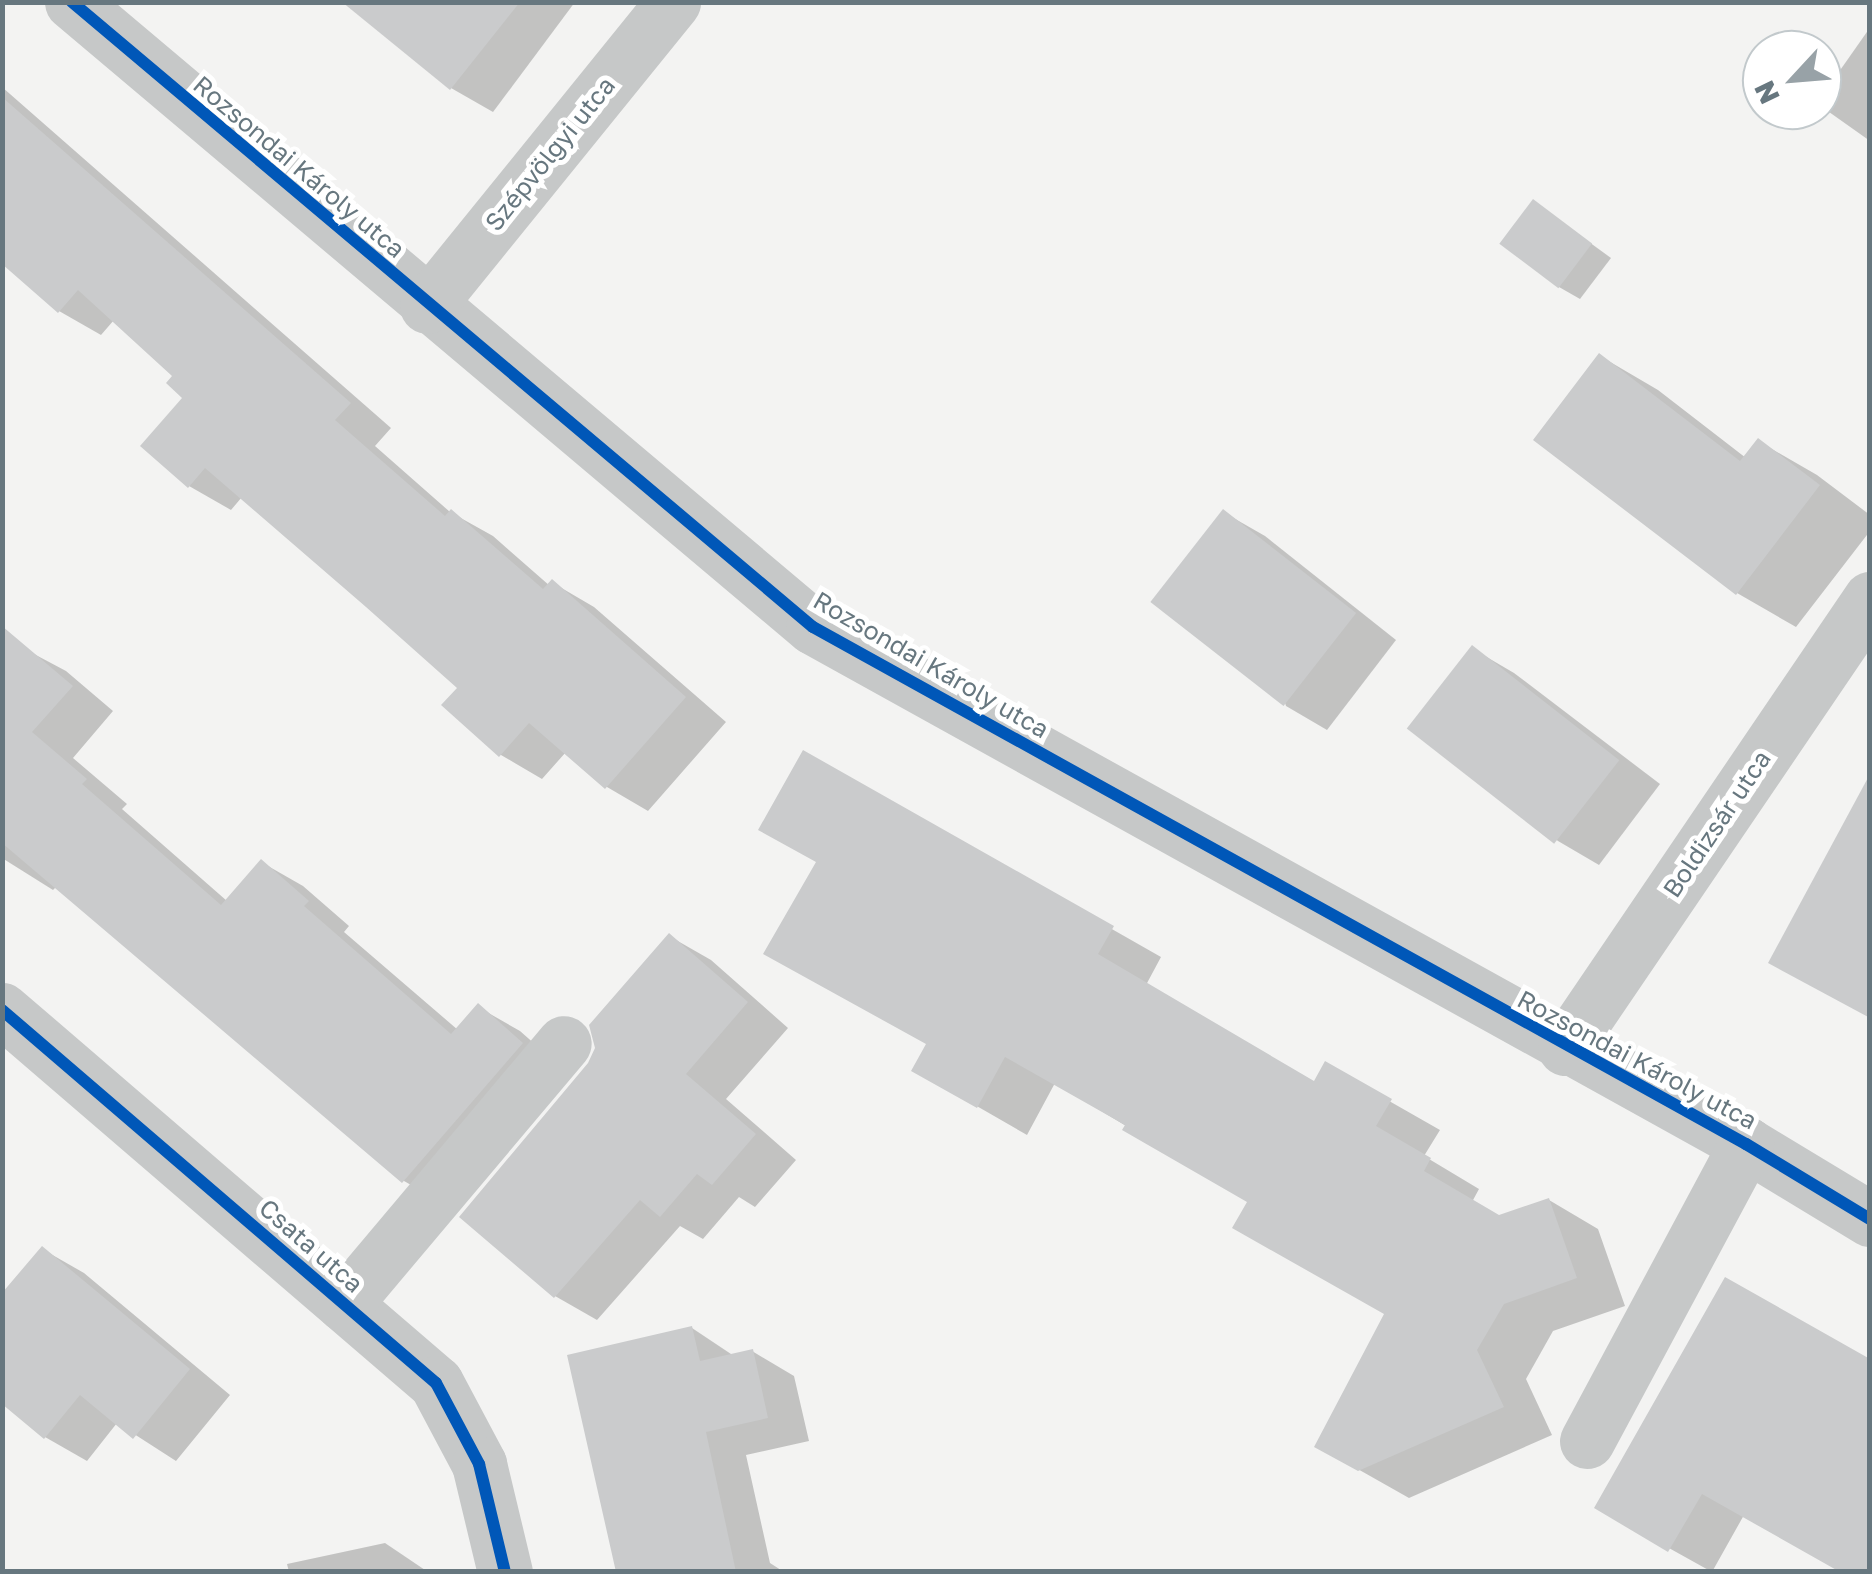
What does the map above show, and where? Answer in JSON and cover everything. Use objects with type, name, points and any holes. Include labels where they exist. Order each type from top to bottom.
[{"type":"street","name":"Rozsondai Károly utca","points":[[72,2],[427,306],[813,628],[1565,1048],[1746,1144],[1870,1219]]},
{"type":"street","name":"Szépvölgyi utca","points":[[427,306],[674,2]]},
{"type":"street","name":"Boldizsár utca","points":[[1565,1048],[1870,600]]},
{"type":"street","name":"Csata utca","points":[[2,1010],[436,1382],[479,1464],[506,1572]]},
{"type":"street","points":[[344,1304],[564,1042]]},
{"type":"street","points":[[1587,1441],[1746,1144]]},
{"type":"building","points":[[342,2],[520,2],[450,90]]},
{"type":"building","points":[[2,97],[351,403],[335,420],[445,516],[451,509],[543,589],[552,579],[686,697],[605,789],[529,723],[499,757],[441,705],[457,688],[366,607],[205,468],[188,488],[140,446],[182,398],[166,383],[172,376],[78,290],[58,313],[2,264]]},
{"type":"building","points":[[1533,199],[1592,244],[1558,288],[1499,244]]},
{"type":"building","points":[[1599,353],[1740,461],[1758,438],[1820,485],[1736,595],[1533,440]]},
{"type":"building","points":[[1223,509],[1356,613],[1284,706],[1150,602]]},
{"type":"building","points":[[2,626],[73,686],[32,732],[87,779],[82,784],[221,905],[261,859],[309,901],[304,906],[451,1034],[478,1003],[523,1043],[402,1183],[2,843]]},
{"type":"building","points":[[1472,645],[1619,760],[1554,844],[1407,729]]},
{"type":"building","points":[[803,750],[1114,926],[1098,954],[1314,1081],[1325,1061],[1392,1099],[1376,1126],[1431,1158],[1424,1171],[1499,1215],[1549,1198],[1577,1278],[1504,1304],[1477,1350],[1504,1407],[1358,1471],[1314,1447],[1384,1314],[1232,1228],[1247,1202],[1122,1130],[1125,1125],[1005,1057],[977,1108],[911,1071],[926,1044],[763,954],[816,862],[758,830]]},
{"type":"building","points":[[1870,774],[1870,1018],[1768,963]]},
{"type":"building","points":[[669,933],[748,1002],[686,1074],[756,1134],[712,1185],[697,1174],[660,1217],[640,1200],[554,1298],[459,1217],[588,1063],[595,1048],[589,1025]]},
{"type":"building","points":[[42,1246],[190,1369],[133,1439],[80,1395],[44,1439],[2,1404],[2,1293]]},
{"type":"building","points":[[1725,1277],[1870,1359],[1870,1572],[1840,1572],[1702,1494],[1668,1552],[1594,1508]]},
{"type":"building","points":[[692,1326],[700,1361],[753,1349],[768,1418],[706,1432],[736,1572],[616,1572],[567,1355]]},
{"type":"cycle path","points":[[72,2],[813,627],[1746,1144],[1870,1219]]},
{"type":"cycle path","points":[[2,1010],[436,1383],[479,1464],[505,1572]]}]
